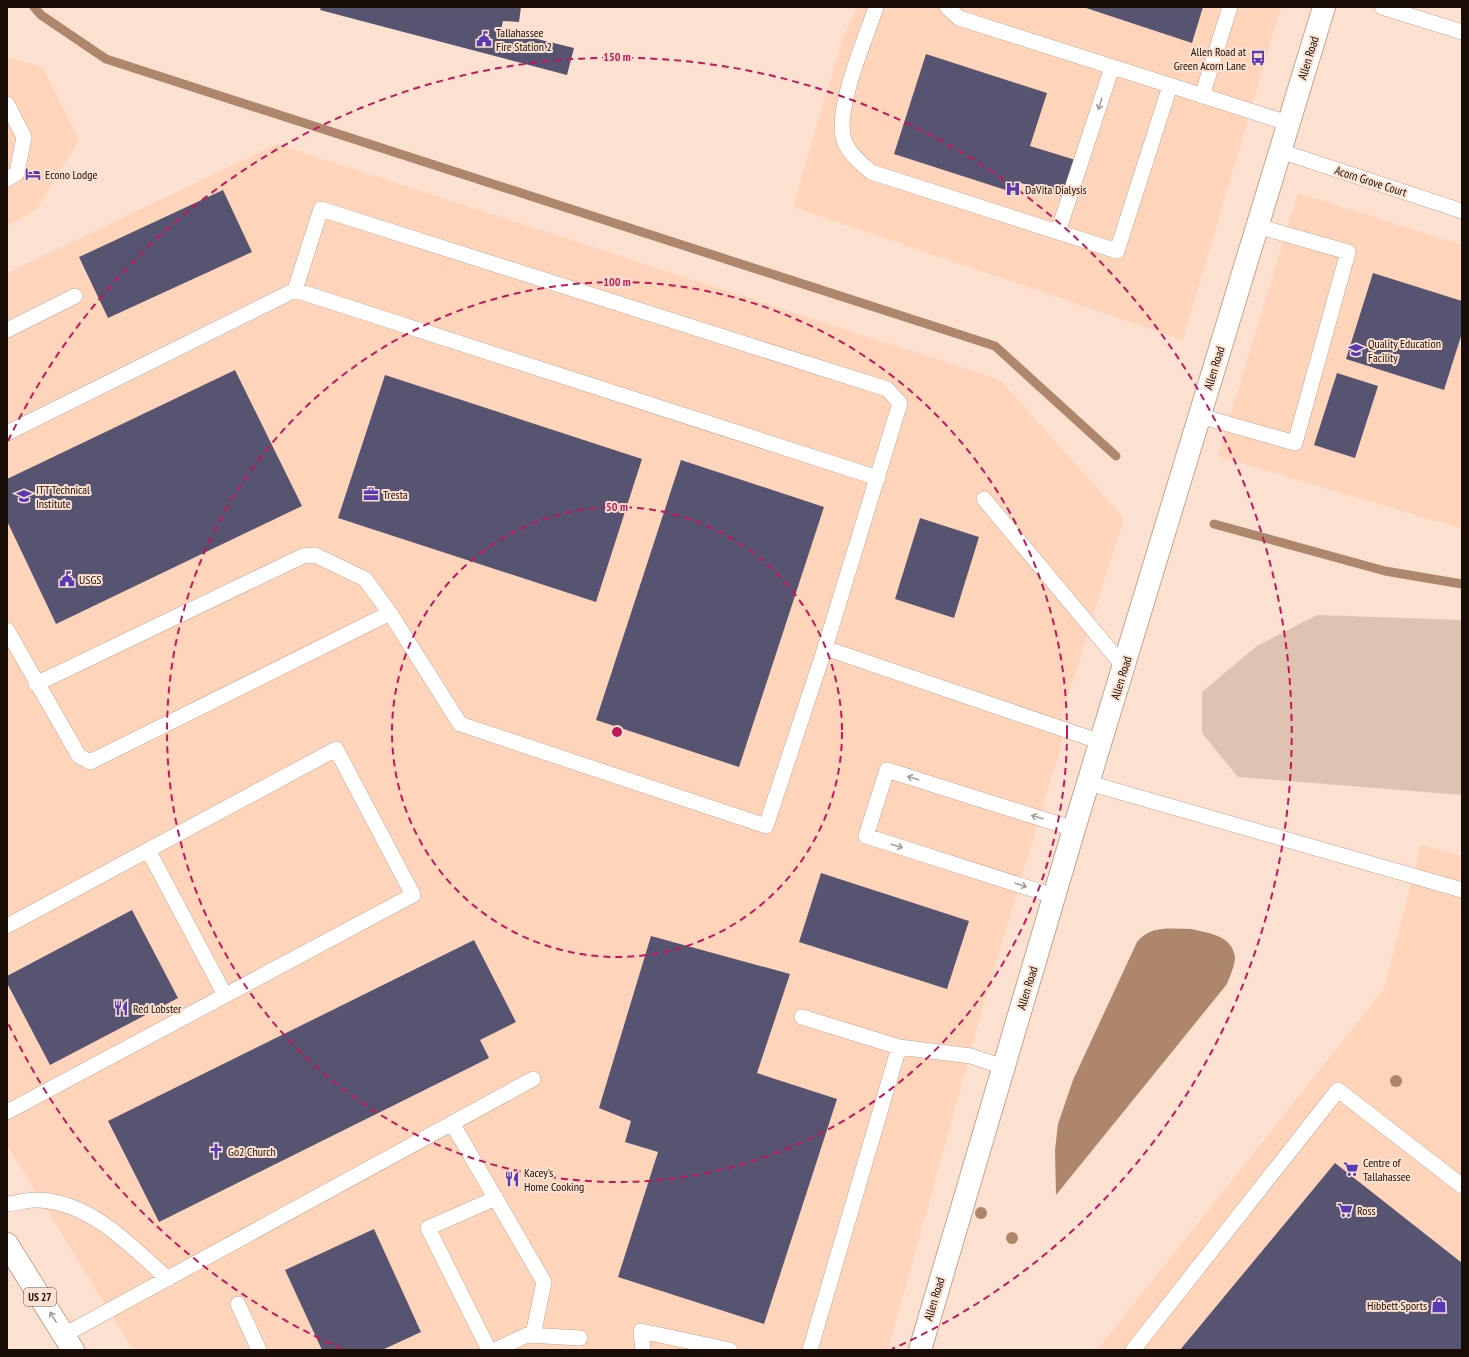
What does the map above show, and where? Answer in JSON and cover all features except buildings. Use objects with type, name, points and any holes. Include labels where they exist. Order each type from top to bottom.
[{"type":"street","name":"Allen Road","points":[[920,1350],[1074,828],[1089,783],[1324,7]]},
{"type":"street","name":"US 27","points":[[7,1244],[69,1343]]},
{"type":"lane","points":[[876,7],[845,100],[843,123],[844,140],[854,157],[871,172],[1117,251],[1170,86]]},
{"type":"lane","points":[[947,7],[959,18],[1288,123]]},
{"type":"lane","points":[[1202,96],[1230,7]]},
{"type":"lane","points":[[1382,7],[1462,32]]},
{"type":"lane","points":[[1058,232],[1112,67]]},
{"type":"lane","points":[[7,104],[24,137],[17,172],[7,179]]},
{"type":"lane","name":"Acorn Grove Court","points":[[1280,151],[1462,210]]},
{"type":"lane","points":[[36,684],[303,556],[316,555],[365,578],[390,613],[460,724],[766,826],[825,648],[900,403],[887,389],[321,209],[295,290]]},
{"type":"lane","points":[[1200,416],[1295,443],[1348,252],[1257,226]]},
{"type":"lane","points":[[7,433],[295,290],[878,478]]},
{"type":"lane","points":[[7,330],[75,296]]},
{"type":"lane","points":[[984,499],[1124,667]]},
{"type":"lane","points":[[7,630],[36,684],[79,756],[90,762],[390,613]]},
{"type":"lane","points":[[825,648],[1101,742]]},
{"type":"lane","points":[[7,926],[336,749],[413,895],[7,1112]]},
{"type":"lane","points":[[1054,896],[866,836],[887,770],[1074,828]]},
{"type":"lane","points":[[1089,783],[1462,890]]},
{"type":"lane","points":[[148,850],[225,995]]},
{"type":"lane","points":[[802,1018],[899,1047],[971,1056],[1003,1067]]},
{"type":"lane","points":[[810,1350],[899,1047]]},
{"type":"lane","points":[[69,1343],[168,1279],[533,1080]]},
{"type":"lane","points":[[1133,1350],[1338,1090],[1462,1186]]},
{"type":"lane","points":[[452,1123],[544,1282],[533,1335]]},
{"type":"lane","points":[[489,1350],[428,1228],[496,1198]]},
{"type":"lane","points":[[7,1204],[39,1199],[71,1206],[93,1217],[168,1279]]},
{"type":"lane","points":[[238,1304],[259,1350]]},
{"type":"lane","points":[[643,1350],[641,1330],[730,1350]]},
{"type":"lane","points":[[496,1350],[527,1335],[580,1338]]},
{"type":"shaded area","name":"DaVita Dialysis","points":[[857,7],[1281,7],[1183,340],[793,207],[842,40]]},
{"type":"shaded area","name":"Econo Lodge","points":[[7,57],[42,67],[79,140],[38,208],[7,226]]},
{"type":"shaded area","points":[[277,144],[1000,380],[1124,518],[1063,712],[1061,746],[983,1007],[888,1350],[133,1350],[7,1145],[7,273]]},
{"type":"shaded area","name":"Quality Education Facility","points":[[1298,193],[1462,245],[1462,529],[1218,456]]},
{"type":"shaded area","points":[[1317,615],[1462,620],[1462,795],[1238,777],[1202,733],[1202,692],[1257,646]]},
{"type":"shaded area","name":"Centre of Tallahassee","points":[[1421,845],[1462,856],[1462,1350],[1097,1350],[1384,989]]},
{"type":"shaded area","points":[[1191,929],[1218,936],[1229,944],[1233,950],[1235,960],[1227,984],[1056,1195],[1055,1150],[1058,1124],[1073,1080],[1137,942],[1155,930]]},
{"type":"waterway","points":[[34,7],[41,15],[106,59],[995,346],[1116,456]]},
{"type":"waterway","points":[[1214,524],[1385,571],[1462,584]]},
{"type":"place","name":"Tallahassee Fire Station 2","points":[[484,39]]},
{"type":"place","name":"Allen Road at Green Acorn Lane","points":[[1258,58]]},
{"type":"place","name":"Econo Lodge","points":[[33,174]]},
{"type":"place","name":"DaVita Dialysis","points":[[1013,189]]},
{"type":"place","name":"Quality Education Facility","points":[[1356,350]]},
{"type":"place","name":"Tresta","points":[[371,494]]},
{"type":"place","name":"ITT Technical Institute","points":[[24,496]]},
{"type":"place","name":"USGS","points":[[67,579]]},
{"type":"place","name":"Red Lobster","points":[[121,1008]]},
{"type":"place","name":"Go2 Church","points":[[216,1151]]},
{"type":"place","name":"Centre of Tallahassee","points":[[1351,1169]]},
{"type":"place","name":"Kacey's Home Cooking","points":[[512,1179]]},
{"type":"place","name":"Ross","points":[[1345,1210]]},
{"type":"place","name":"Hibbett Sports","points":[[1439,1305]]}]
